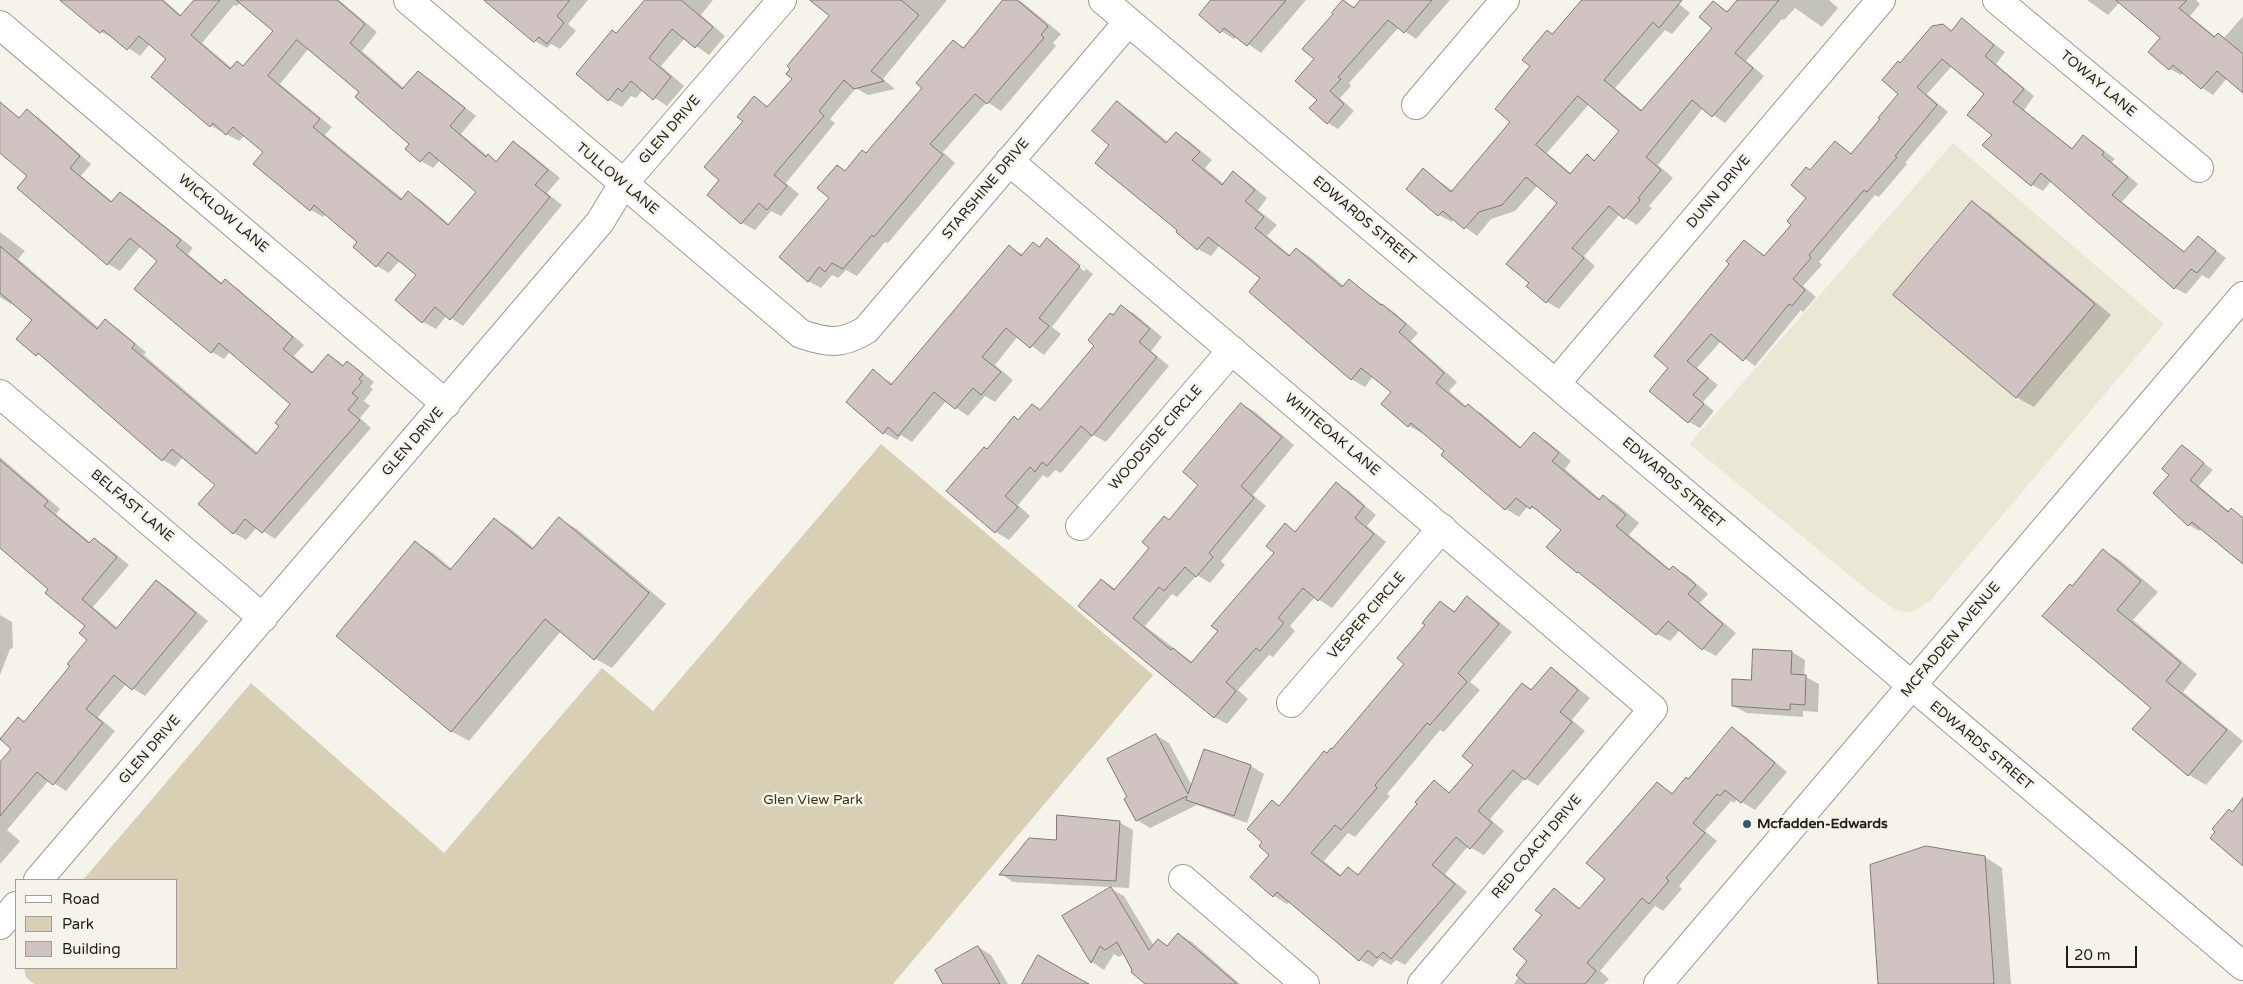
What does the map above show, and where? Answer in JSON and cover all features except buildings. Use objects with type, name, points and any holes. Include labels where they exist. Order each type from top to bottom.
[{"type":"street","name":"GLEN DRIVE","points":[[39,879],[600,222],[623,184],[782,0]]},
{"type":"street","name":"EDWARDS STREET","points":[[1103,0],[1556,383],[1911,687],[2243,966]]},
{"type":"street","points":[[1416,105],[1505,0]]},
{"type":"street","name":"DUNN DRIVE","points":[[1556,383],[1881,0]]},
{"type":"street","name":"TOWAY LANE","points":[[1997,0],[2199,168]]},
{"type":"street","name":"TULLOW LANE","points":[[411,1],[623,184],[801,334],[834,342]]},
{"type":"street","name":"STARSHINE DRIVE","points":[[834,342],[850,340],[866,330],[1128,22]]},
{"type":"street","name":"WICKLOW LANE","points":[[0,26],[446,404]]},
{"type":"street","name":"WHITEOAK LANE","points":[[1010,161],[1653,709]]},
{"type":"street","name":"MCFADDEN AVENUE","points":[[1658,984],[2243,296]]},
{"type":"street","name":"WOODSIDE CIRCLE","points":[[1080,526],[1232,350]]},
{"type":"street","name":"BELFAST LANE","points":[[0,394],[263,618]]},
{"type":"street","name":"VESPER CIRCLE","points":[[1291,704],[1442,528]]},
{"type":"street","name":"RED COACH DRIVE","points":[[1422,984],[1653,709]]},
{"type":"street","points":[[1183,879],[1305,984]]},
{"type":"street","points":[[0,925],[15,907]]},
{"type":"shaded area","points":[[1953,143],[2164,324],[1930,601],[1911,613],[1896,610],[1875,596],[1689,444]]},
{"type":"green space","name":"Glen View Park","points":[[881,444],[1153,675],[893,984],[34,984],[26,977],[24,969],[178,969],[178,879],[84,879],[251,683],[444,853],[602,668],[653,711]]},
{"type":"place","name":"Mcfadden-Edwards","points":[[1747,824]]}]
